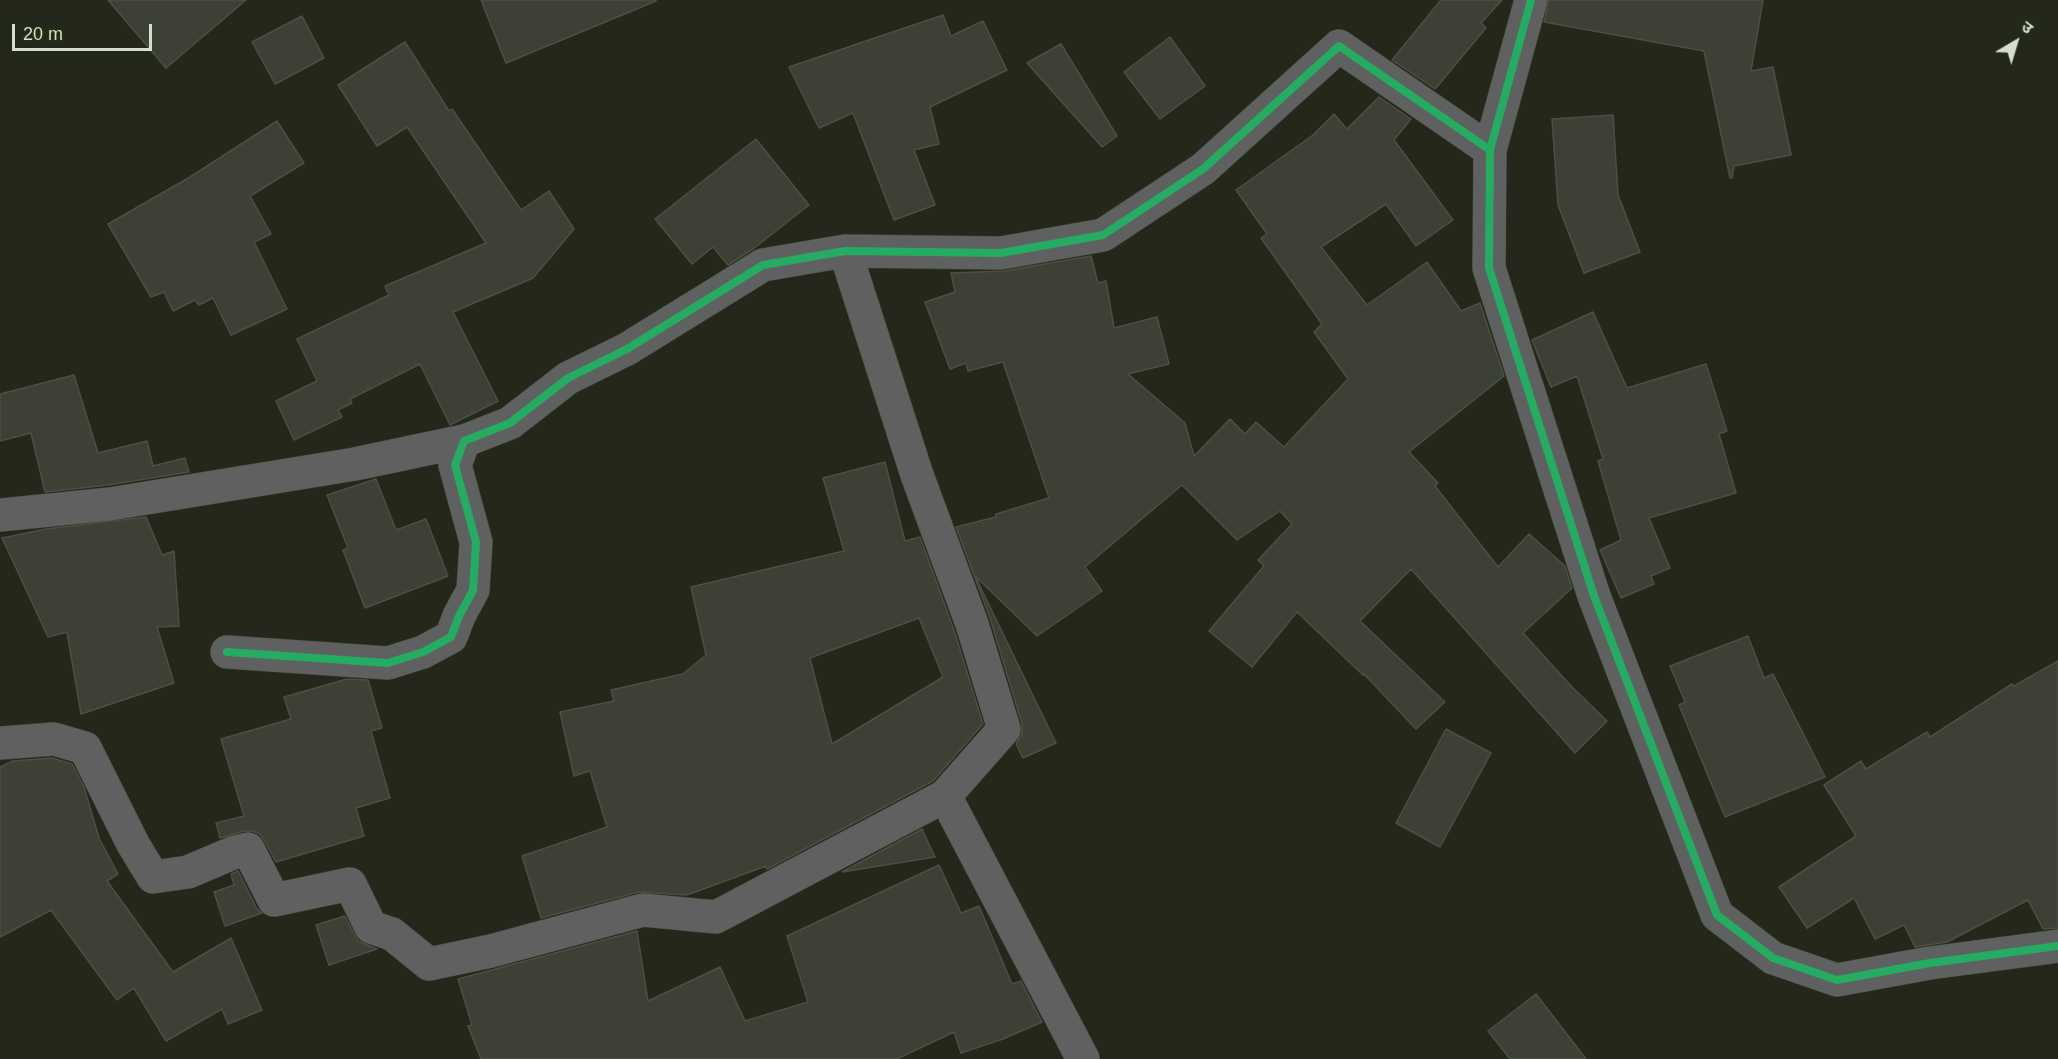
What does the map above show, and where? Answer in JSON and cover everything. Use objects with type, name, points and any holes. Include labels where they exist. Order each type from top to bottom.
[{"type":"street","points":[[1531,0],[1490,150],[1488,268],[1594,596],[1717,915],[1773,958],[1837,980],[1930,963],[2058,946]]},
{"type":"street","points":[[0,515],[121,502],[355,464],[464,441],[510,423],[568,378],[627,348],[763,265],[844,251],[1001,253],[1103,235],[1203,169],[1339,46],[1490,150]]},
{"type":"street","points":[[0,743],[54,739],[86,748],[132,844],[153,877],[188,872],[248,849],[274,900],[350,884],[371,927],[392,934],[429,964],[491,951],[643,910],[716,917],[945,796],[1004,729],[972,624],[917,475],[844,251]]},
{"type":"street","points":[[227,652],[388,663],[423,652],[451,637],[459,615],[473,590],[476,542],[455,465],[464,441]]},
{"type":"street","points":[[945,796],[1083,1059]]},
{"type":"building","points":[[108,0],[246,0],[166,68]]},
{"type":"building","points":[[481,0],[656,0],[656,1],[506,63]]},
{"type":"building","points":[[1441,0],[1502,0],[1481,23],[1486,28],[1435,89],[1392,60]]},
{"type":"building","points":[[1549,0],[1763,0],[1751,71],[1773,67],[1791,155],[1734,166],[1732,178],[1730,178],[1704,51],[1544,22]]},
{"type":"building","points":[[943,15],[951,36],[983,21],[1007,70],[930,107],[939,144],[914,150],[935,205],[894,220],[853,113],[819,128],[789,67]]},
{"type":"building","points":[[302,16],[324,58],[275,84],[252,42]]},
{"type":"building","points":[[1170,37],[1205,86],[1160,119],[1124,72]]},
{"type":"building","points":[[405,42],[449,111],[452,109],[521,210],[549,191],[574,229],[533,278],[453,312],[498,401],[450,425],[420,364],[350,399],[352,403],[338,410],[342,417],[294,440],[276,401],[317,381],[297,339],[389,295],[385,286],[486,243],[407,127],[377,146],[338,85]]},
{"type":"building","points":[[1061,44],[1117,136],[1102,147],[1027,63]]},
{"type":"building","points":[[1379,97],[1411,119],[1394,140],[1453,220],[1416,246],[1386,204],[1321,247],[1367,305],[1427,262],[1461,311],[1480,303],[1504,376],[1409,452],[1438,483],[1435,486],[1498,567],[1529,534],[1565,566],[1572,588],[1523,633],[1571,686],[1607,721],[1575,753],[1411,569],[1360,621],[1445,702],[1416,729],[1364,674],[1297,612],[1252,667],[1209,631],[1264,566],[1258,560],[1292,524],[1280,511],[1237,540],[1182,485],[1085,567],[1102,591],[1037,636],[975,576],[1056,743],[1023,758],[1016,744],[1022,734],[1022,724],[990,618],[956,527],[996,517],[996,514],[1049,498],[1003,362],[968,371],[966,363],[950,369],[925,302],[955,292],[951,273],[1004,271],[1091,256],[1098,283],[1106,281],[1114,328],[1157,317],[1169,364],[1128,374],[1185,423],[1194,456],[1230,419],[1245,434],[1256,422],[1284,447],[1348,379],[1314,332],[1322,324],[1261,238],[1267,234],[1236,190],[1313,135],[1334,114],[1347,129]]},
{"type":"building","points":[[1613,115],[1618,195],[1640,252],[1584,273],[1558,205],[1552,119]]},
{"type":"building","points":[[277,121],[304,163],[250,196],[271,234],[254,242],[287,309],[231,335],[213,298],[199,305],[195,300],[173,311],[164,292],[151,297],[108,224],[190,177]]},
{"type":"building","points":[[756,139],[809,205],[753,249],[728,265],[713,247],[692,264],[655,219]]},
{"type":"building","points":[[1593,312],[1627,388],[1706,364],[1727,431],[1719,434],[1736,493],[1649,518],[1670,568],[1651,576],[1654,584],[1621,598],[1600,550],[1621,540],[1598,461],[1603,459],[1577,376],[1551,387],[1532,340]]},
{"type":"building","points":[[74,375],[98,453],[147,441],[153,466],[185,458],[189,472],[45,492],[31,433],[0,441],[0,394]]},
{"type":"building","points":[[885,462],[905,541],[920,537],[954,630],[983,724],[933,781],[767,869],[766,866],[687,895],[639,892],[541,918],[522,856],[607,827],[590,771],[574,776],[560,712],[614,701],[611,690],[683,674],[706,655],[691,587],[844,551],[823,478]],"holes":[[[919,618],[943,677],[832,744],[810,658]]]},
{"type":"building","points":[[376,479],[396,530],[426,519],[448,576],[365,608],[343,550],[348,548],[327,495]]},
{"type":"building","points":[[146,517],[162,555],[174,551],[179,626],[157,627],[174,683],[81,714],[67,632],[48,637],[2,538],[46,529]]},
{"type":"building","points":[[1748,636],[1764,678],[1773,674],[1825,777],[1725,817],[1679,705],[1685,702],[1670,666]]},
{"type":"building","points":[[2058,661],[2058,928],[2043,929],[2028,900],[1947,942],[1915,947],[1904,925],[1875,939],[1854,898],[1807,928],[1779,887],[1856,836],[1824,785],[1861,761],[1866,769],[1927,732],[1930,737],[2012,684],[2014,686]]},
{"type":"building","points":[[347,679],[368,680],[382,728],[371,731],[390,798],[356,808],[364,836],[276,862],[260,834],[244,831],[220,838],[216,823],[244,816],[221,739],[291,719],[284,697]]},
{"type":"building","points":[[1446,729],[1491,753],[1440,847],[1396,823]]},
{"type":"building","points":[[52,758],[72,764],[84,787],[99,838],[118,874],[107,881],[173,972],[231,938],[262,1010],[228,1024],[222,1009],[166,1041],[134,988],[117,1000],[51,910],[0,937],[0,767],[13,761]]},
{"type":"building","points":[[922,829],[935,857],[842,872]]},
{"type":"building","points":[[939,865],[961,913],[979,906],[1012,984],[1021,981],[1042,1022],[1003,1039],[961,1053],[954,1032],[897,1059],[481,1059],[468,1026],[472,1025],[458,979],[637,931],[648,1001],[720,967],[745,1021],[808,1002],[787,936]]},
{"type":"building","points":[[238,871],[257,909],[262,913],[225,926],[214,892],[234,885],[231,874]]},
{"type":"building","points":[[345,916],[358,941],[377,949],[329,965],[316,925]]},
{"type":"building","points":[[1536,994],[1586,1059],[1510,1059],[1488,1031]]},
{"type":"cycle path","points":[[1531,0],[1490,150],[1489,268],[1594,596],[1717,915],[1773,958],[1837,980],[1930,963],[2058,946]]},
{"type":"cycle path","points":[[227,652],[388,663],[423,652],[451,637],[473,590],[476,542],[455,465],[464,441],[510,423],[568,378],[627,349],[763,265],[845,251],[1001,253],[1103,235],[1203,169],[1339,46],[1490,150]]}]
